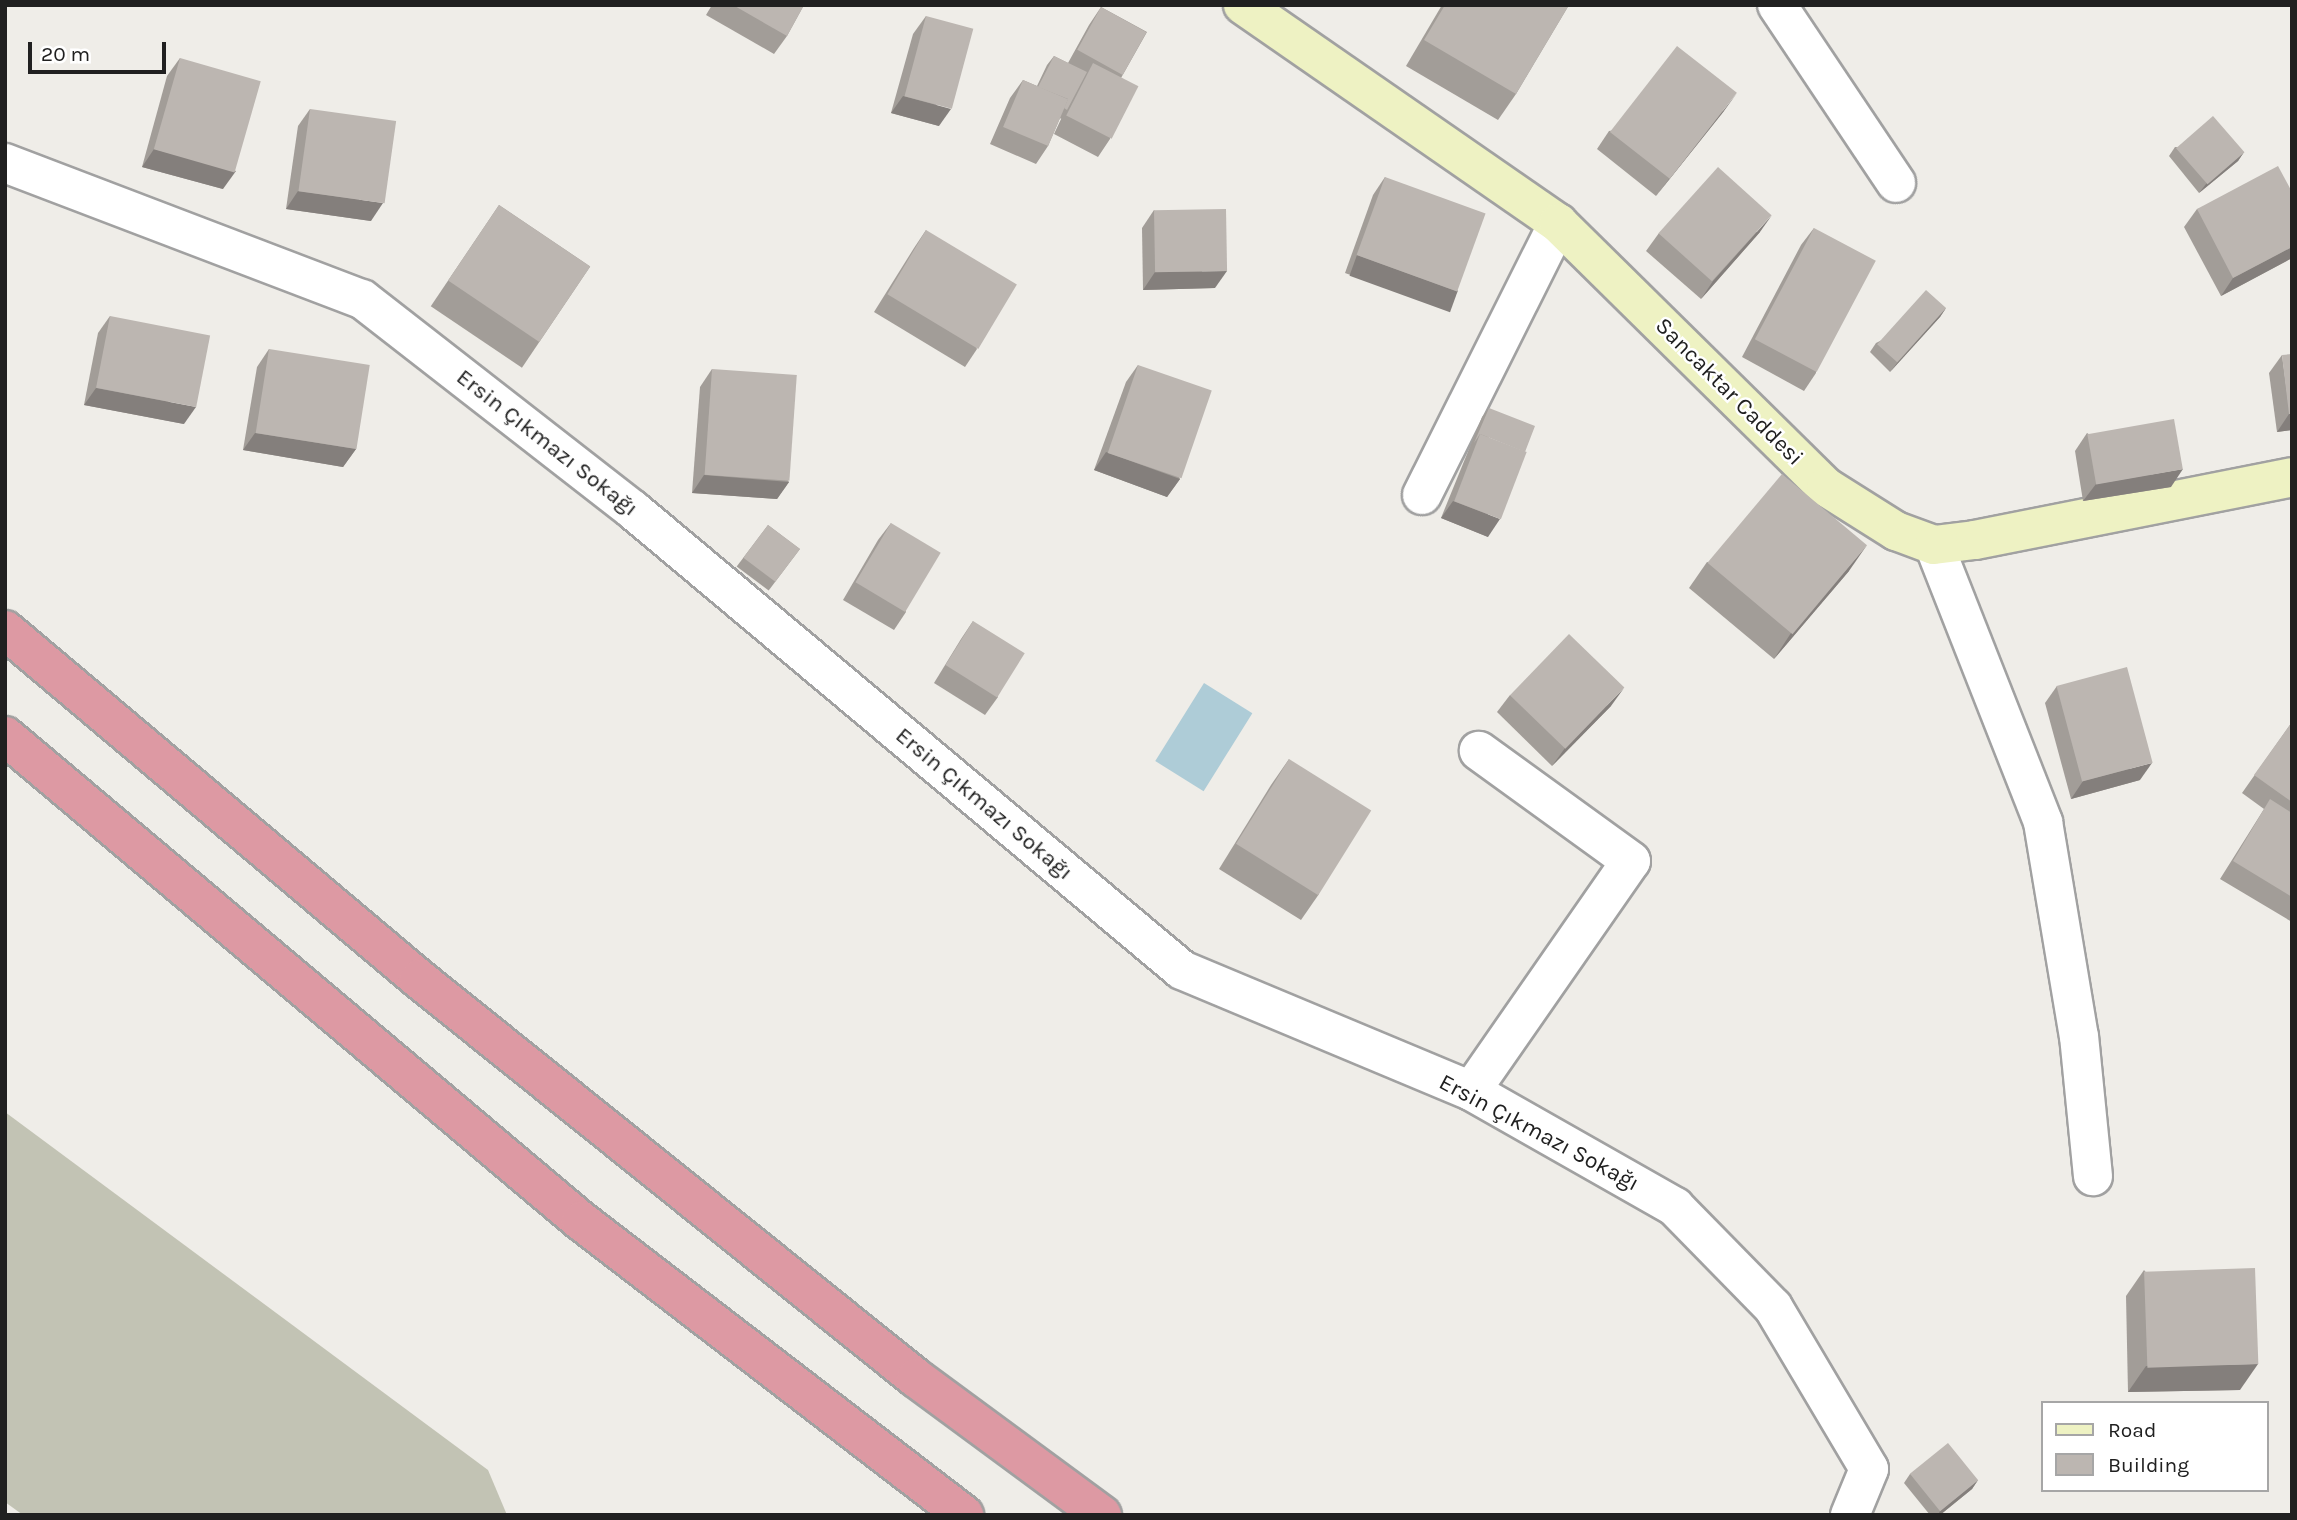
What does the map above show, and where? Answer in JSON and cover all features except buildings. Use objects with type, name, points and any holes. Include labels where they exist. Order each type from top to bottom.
[{"type":"highway","points":[[5,630],[419,979],[916,1378],[1102,1515]]},
{"type":"highway","points":[[5,736],[581,1221],[964,1515]]},
{"type":"street","name":"Sancaktar Caddesi","points":[[1243,5],[1558,223],[1826,487],[1896,531],[1934,545],[1975,540],[2292,477]]},
{"type":"street","points":[[1777,5],[1896,183]]},
{"type":"street","name":"Ersin Çıkmazı Sokağı","points":[[5,163],[362,299],[633,510],[1182,970],[1471,1091],[1675,1207],[1773,1307],[1869,1469],[1850,1515]]},
{"type":"street","points":[[1422,495],[1558,223]]},
{"type":"street","points":[[1934,545],[2043,822],[2079,1036],[2092,1176]]},
{"type":"street","points":[[1471,1091],[1631,861],[1479,751]]},
{"type":"shaded area","points":[[5,1112],[488,1470],[507,1515],[23,1515],[5,1502]]},
{"type":"water","points":[[1204,683],[1252,713],[1204,791],[1155,761]]}]
